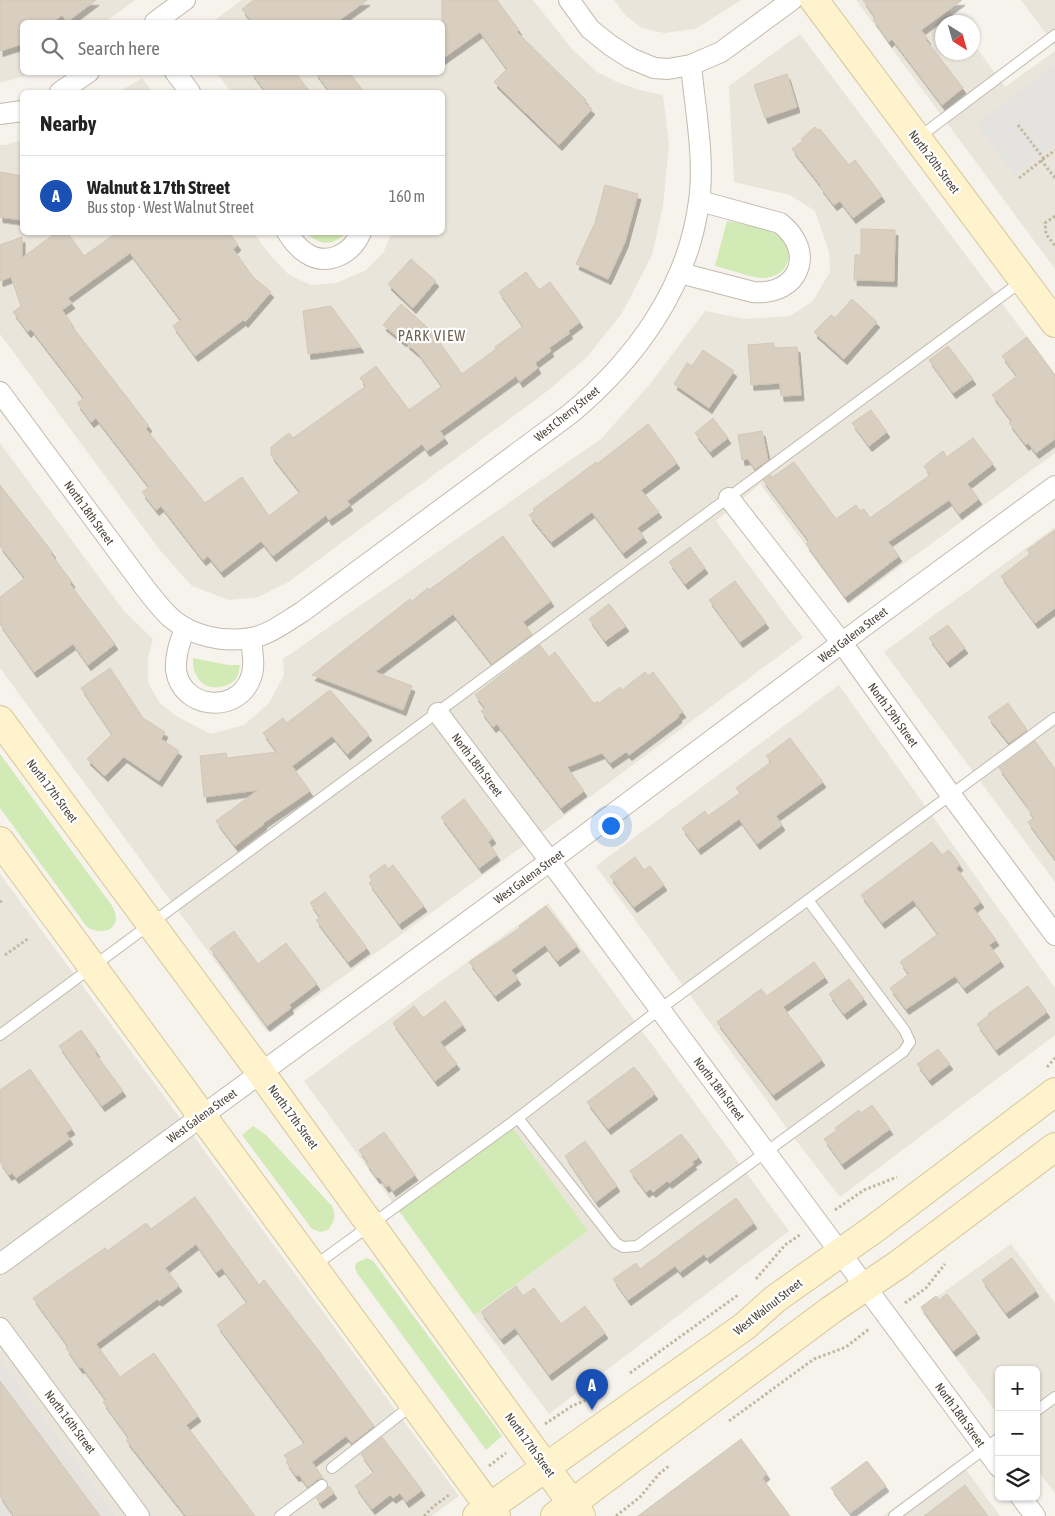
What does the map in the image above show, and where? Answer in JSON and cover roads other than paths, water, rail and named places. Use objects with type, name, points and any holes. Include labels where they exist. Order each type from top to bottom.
[{"type":"main road","name":"North 20th Street","points":[[814,0],[1055,323]]},
{"type":"main road","name":"North 17th Street","points":[[0,720],[371,1223],[546,1467],[570,1512]]},
{"type":"main road","points":[[0,841],[414,1404],[469,1480],[487,1513]]},
{"type":"main road","name":"West Walnut Street","points":[[487,1513],[546,1467],[745,1326],[775,1299],[840,1251],[874,1229],[1050,1080]]},
{"type":"main road","points":[[570,1512],[865,1286],[899,1264],[1055,1148]]},
{"type":"street","points":[[159,20],[185,0]]},
{"type":"street","points":[[569,0],[590,29],[630,58],[654,68],[668,68],[691,64],[721,52],[792,0]]},
{"type":"street","name":"West Cherry Street","points":[[185,628],[219,639],[251,638],[276,628],[302,612],[597,392],[633,351],[652,324],[680,274],[690,248],[700,201],[701,166],[691,64]]},
{"type":"street","points":[[63,90],[85,75]]},
{"type":"street","points":[[177,75],[188,90]]},
{"type":"street","points":[[0,114],[20,111]]},
{"type":"street","points":[[680,274],[766,294],[778,291],[788,284],[795,275],[799,264],[800,252],[797,241],[790,231],[780,223],[700,201]]},
{"type":"street","points":[[289,235],[305,253],[315,258],[333,258],[347,253],[359,235]]},
{"type":"street","name":"North 18th Street","points":[[0,392],[145,588],[169,616],[185,628]]},
{"type":"street","name":"West Galena Street","points":[[0,1264],[550,861],[1055,486]]},
{"type":"street","name":"North 19th Street","points":[[729,498],[842,644],[951,795],[1055,934]]},
{"type":"street","points":[[185,628],[177,648],[176,669],[178,679],[190,695],[208,703],[228,701],[245,689],[253,671],[251,638]]},
{"type":"street","name":"North 18th Street","points":[[438,713],[865,1286],[992,1444],[996,1456]]},
{"type":"street","name":"North 16th Street","points":[[0,1328],[139,1516]]},
{"type":"street","points":[[1024,1501],[1035,1516]]},
{"type":"lane","points":[[917,139],[1055,35]]},
{"type":"lane","points":[[0,1035],[152,925],[1022,281]]},
{"type":"lane","points":[[313,1267],[518,1118],[660,1009],[1055,718]]},
{"type":"lane","points":[[518,1118],[616,1243],[623,1247],[637,1246],[903,1052],[910,1042],[905,1031],[808,900]]},
{"type":"lane","points":[[1040,1408],[1055,1397]]},
{"type":"lane","points":[[332,1468],[414,1404]]},
{"type":"lane","points":[[894,1516],[992,1444]]},
{"type":"lane","points":[[280,1516],[322,1485]]},
{"type":"place","name":"Walnut & 17th Street","points":[[592,1410]]},
{"type":"district","name":"PARK VIEW","points":[[432,335]]}]
